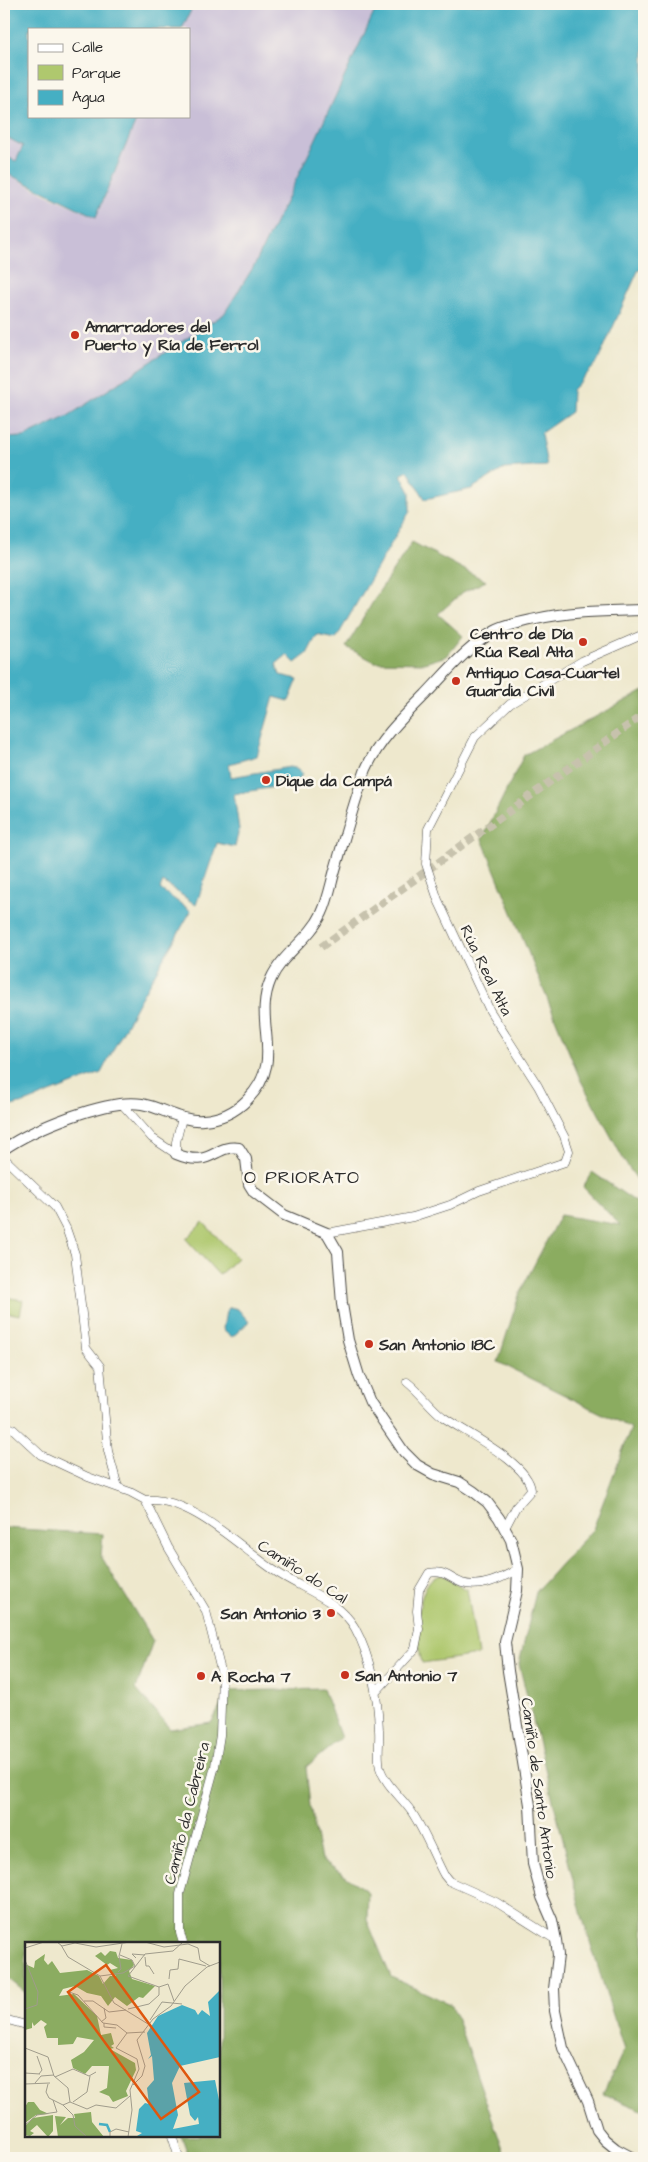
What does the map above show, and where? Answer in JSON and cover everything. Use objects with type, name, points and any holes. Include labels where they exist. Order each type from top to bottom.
[{"type":"street","points":[[4,1149],[38,1130],[97,1108],[121,1103],[152,1106],[182,1118],[204,1120],[230,1113],[249,1098],[266,1072],[268,1061],[265,1007],[270,981],[278,966],[307,936],[322,913],[366,769],[374,752],[393,728],[469,651],[499,629],[548,616],[587,610],[644,610]]},
{"type":"street","name":"Rúa Real Alta","points":[[327,1233],[413,1217],[450,1205],[479,1191],[565,1162],[569,1151],[564,1136],[538,1086],[490,1011],[438,900],[426,864],[428,829],[475,737],[510,704],[582,660],[644,634]]},
{"type":"street","points":[[121,1103],[152,1138],[176,1154],[190,1160],[208,1157],[228,1148],[239,1148],[244,1154],[249,1184],[254,1192],[284,1215],[327,1233]]},
{"type":"street","points":[[176,1154],[176,1142],[182,1118]]},
{"type":"street","points":[[4,1158],[55,1207],[66,1228],[75,1254],[86,1348],[100,1366],[108,1451],[118,1487]]},
{"type":"street","name":"Camiño de Santo Antonio","points":[[327,1233],[338,1252],[342,1304],[348,1340],[370,1402],[411,1460],[433,1474],[459,1482],[487,1502],[511,1540],[518,1569],[517,1591],[505,1642],[530,1804],[533,1864],[542,1897],[552,1920],[556,1940],[558,1955],[554,1989],[555,2011],[563,2048],[588,2101],[598,2130],[604,2140],[633,2158]]},
{"type":"street","points":[[407,1382],[442,1416],[494,1448],[528,1482],[531,1490],[516,1507],[505,1528]]},
{"type":"street","points":[[4,1425],[13,1429],[41,1455],[88,1478],[118,1487],[145,1500]]},
{"type":"street","name":"Camiño do Cal","points":[[145,1500],[153,1499],[176,1505],[196,1514],[279,1574],[305,1587],[348,1617],[364,1648],[375,1693],[380,1731],[378,1757],[380,1769],[411,1811],[444,1875],[449,1881],[496,1902],[556,1940]]},
{"type":"street","name":"Camiño da Cabreira","points":[[145,1500],[168,1547],[206,1611],[222,1675],[220,1736],[215,1766],[180,1894],[180,1933],[183,1942]]},
{"type":"street","points":[[375,1693],[416,1649],[419,1629],[417,1611],[419,1590],[429,1573],[444,1572],[460,1582],[472,1584],[498,1580],[518,1569]]},
{"type":"street","points":[[4,2019],[25,2025]]},
{"type":"street","points":[[172,2137],[180,2158]]},
{"type":"shaded area","points":[[194,4],[378,4],[312,147],[254,266],[224,314],[68,416],[24,437],[4,438],[4,172],[45,194],[96,217],[137,118],[190,118],[190,28],[182,28]]},
{"type":"shaded area","points":[[4,136],[24,146],[16,161],[4,156]]},
{"type":"green space","points":[[412,542],[486,581],[463,592],[438,614],[463,636],[447,656],[424,663],[375,662],[346,647],[380,590]]},
{"type":"green space","points":[[644,691],[644,1189],[626,1164],[580,1079],[482,839],[524,755]]},
{"type":"green space","points":[[592,1172],[636,1202],[644,1196],[644,2111],[603,2094],[624,2050],[582,1916],[519,1664],[536,1592],[593,1529],[631,1428],[498,1362],[520,1292],[560,1215],[620,1225],[583,1187]]},
{"type":"green space","points":[[203,1222],[237,1258],[219,1275],[186,1239]]},
{"type":"green space","points":[[4,1297],[23,1300],[20,1315],[4,1312]]},
{"type":"green space","points":[[4,1528],[103,1534],[101,1556],[153,1641],[136,1689],[170,1729],[211,1723],[229,1691],[323,1689],[341,1738],[306,1767],[310,1806],[321,1859],[368,1892],[367,1920],[391,1977],[452,2005],[506,2158],[189,2158],[181,2137],[220,2137],[220,1942],[25,1942],[25,1992],[4,1975]]},
{"type":"green space","points":[[437,1575],[445,1576],[467,1589],[478,1655],[422,1663],[418,1629],[421,1602],[424,1591],[430,1581]]},
{"type":"water","points":[[4,4],[194,4],[182,28],[28,28],[28,118],[137,118],[96,217],[4,172],[4,156],[16,161],[23,146],[4,136]]},
{"type":"water","points":[[378,4],[644,4],[644,267],[638,271],[597,363],[572,390],[571,412],[541,433],[547,466],[504,469],[471,489],[425,499],[408,471],[401,475],[410,492],[410,511],[336,639],[317,635],[307,654],[295,663],[287,655],[276,664],[280,675],[298,679],[289,701],[274,697],[257,756],[229,764],[231,777],[290,767],[299,769],[302,774],[298,781],[291,784],[234,794],[239,829],[235,847],[217,843],[196,905],[163,882],[160,889],[191,911],[139,1001],[101,1073],[27,1102],[4,1108],[4,438],[24,437],[68,416],[224,314],[254,266],[312,147]]},
{"type":"water","points":[[230,1307],[238,1309],[249,1322],[232,1337],[223,1329],[226,1311]]},
{"type":"tunnel","points":[[321,947],[644,714]]},
{"type":"place","name":"Amarradores del Puerto y Ría de Ferrol","points":[[75,335]]},
{"type":"place","name":"Centro de Día Rúa Real Alta","points":[[583,642]]},
{"type":"place","name":"Antiguo Casa-Cuartel Guardia Civil","points":[[456,681]]},
{"type":"place","name":"Dique da Campá","points":[[266,780]]},
{"type":"place","name":"San Antonio 18C","points":[[369,1344]]},
{"type":"place","name":"San Antonio 3","points":[[331,1613]]},
{"type":"place","name":"San Antonio 7","points":[[345,1675]]},
{"type":"place","name":"A Rocha 7","points":[[201,1676]]},
{"type":"district","name":"O PRIORATO","points":[[302,1177]]}]
